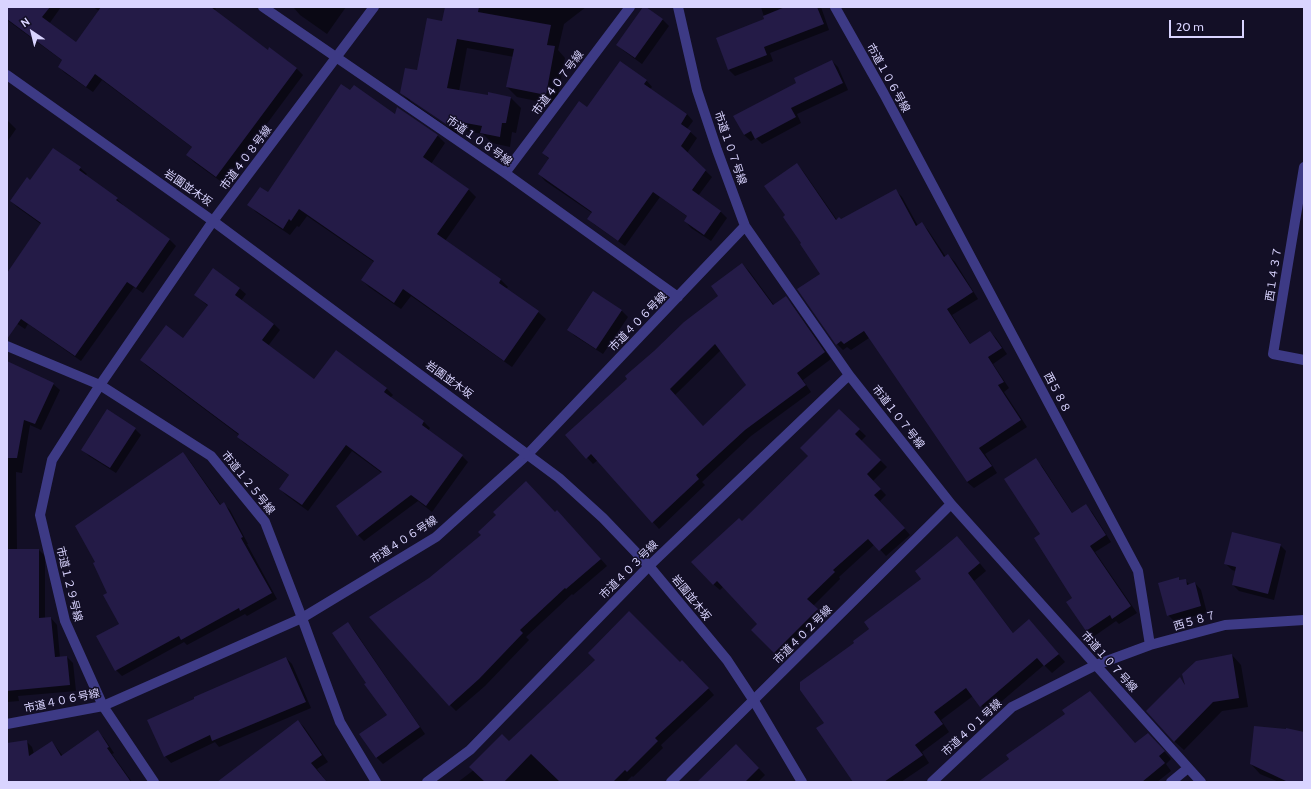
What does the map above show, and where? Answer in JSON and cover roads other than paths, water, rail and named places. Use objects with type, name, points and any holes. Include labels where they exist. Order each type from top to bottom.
[{"type":"street","name":"市道１０８号線","points":[[264,7],[505,173],[678,297]]},
{"type":"street","name":"市道４０８号線","points":[[100,385],[213,221],[374,7]]},
{"type":"street","name":"市道４０７号線","points":[[505,173],[630,7]]},
{"type":"street","name":"市道１０７号線","points":[[678,7],[697,90],[745,226],[849,375],[951,504],[1201,782]]},
{"type":"street","name":"市道１０６号線","points":[[835,7],[919,160]]},
{"type":"street","name":"岩園並木坂","points":[[7,75],[213,221],[565,483],[649,566],[727,660],[754,701],[802,782]]},
{"type":"street","name":"西５８８","points":[[919,160],[1138,571],[1150,645]]},
{"type":"street","name":"西１４３７","points":[[1304,167],[1273,354],[1304,360]]},
{"type":"street","name":"市道４０６号線","points":[[7,724],[103,706],[302,618],[436,537],[528,454],[745,226]]},
{"type":"street","name":"市道１２５号線","points":[[7,346],[100,385],[211,456],[265,522],[340,722],[376,782]]},
{"type":"street","name":"市道４０３号線","points":[[427,782],[470,750],[649,566],[849,375]]},
{"type":"street","name":"市道１２９号線","points":[[100,385],[52,460],[40,515],[65,620],[103,706],[154,782]]},
{"type":"street","name":"市道４０２号線","points":[[671,782],[951,504]]},
{"type":"street","name":"西５８７","points":[[1096,665],[1150,645],[1225,625],[1304,620]]},
{"type":"street","name":"市道４０１号線","points":[[932,782],[1012,707],[1096,665]]},
{"type":"street","points":[[1171,782],[1188,768]]}]
